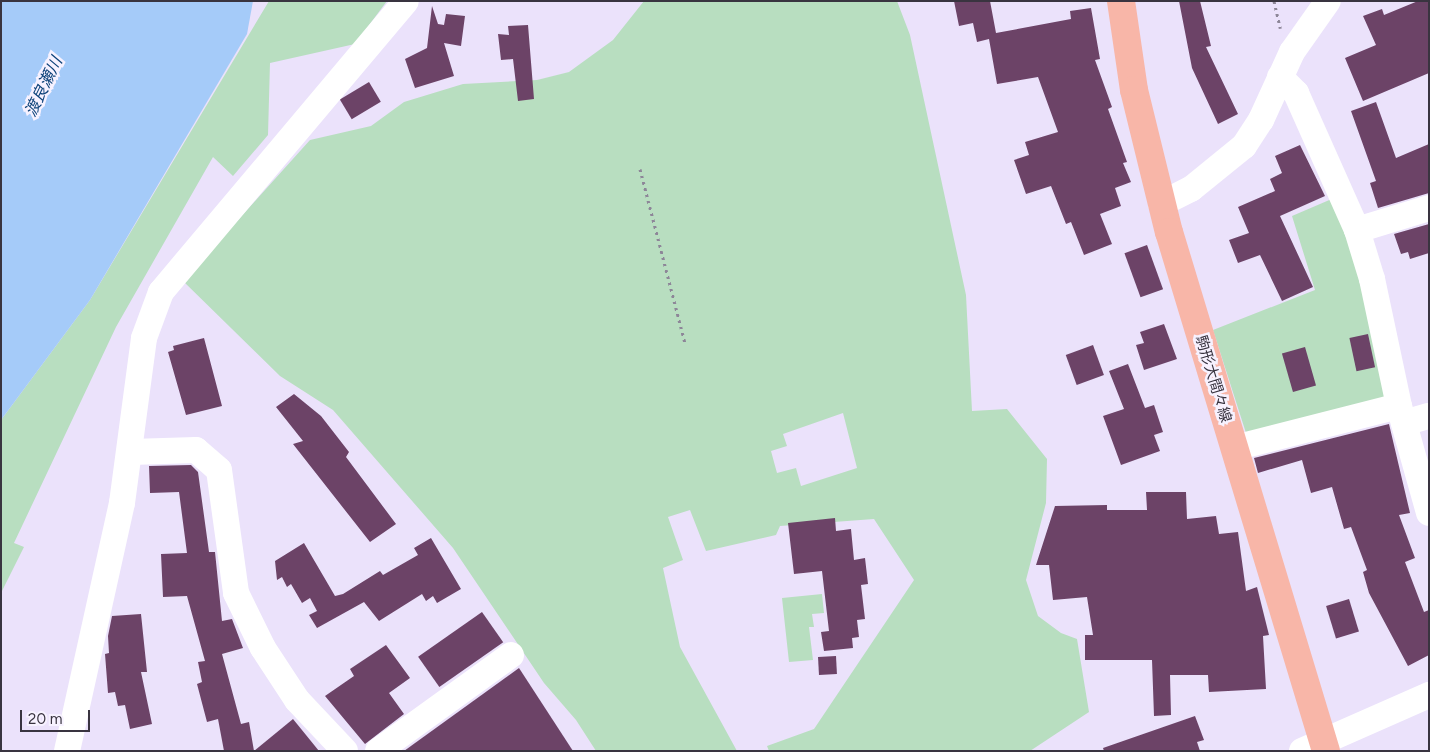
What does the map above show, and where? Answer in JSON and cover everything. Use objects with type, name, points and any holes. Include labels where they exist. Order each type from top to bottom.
[{"type":"main road","name":"駒形大間々線","points":[[1121,1],[1134,90],[1161,204],[1234,448],[1317,748]]},
{"type":"street","points":[[67,751],[131,452],[144,338],[161,292],[406,1]]},
{"type":"street","points":[[1161,204],[1191,189],[1236,154],[1261,120],[1292,52],[1328,1]]},
{"type":"street","points":[[1280,77],[1296,93],[1357,230],[1372,279],[1402,414],[1429,513]]},
{"type":"street","points":[[1357,230],[1429,208]]},
{"type":"street","points":[[1234,448],[1402,414],[1429,416]]},
{"type":"street","points":[[131,452],[196,450],[219,470],[236,592],[263,648],[297,700],[334,743],[345,751]]},
{"type":"street","points":[[378,751],[511,655]]},
{"type":"street","points":[[1317,748],[1429,695]]},
{"type":"path","points":[[640,170],[685,343]]},
{"type":"green space","points":[[269,1],[387,1],[355,44],[270,63],[268,135],[233,176],[213,157],[116,327],[14,543],[24,547],[1,593],[1,420],[90,300]]},
{"type":"green space","points":[[644,1],[897,1],[910,35],[966,295],[972,411],[1007,409],[1047,459],[1046,503],[1026,580],[1038,616],[1061,633],[1077,639],[1089,712],[1030,751],[769,751],[767,746],[814,729],[914,580],[874,519],[780,526],[776,535],[706,551],[690,510],[668,517],[683,560],[663,568],[680,647],[737,751],[596,751],[576,720],[544,683],[453,548],[333,410],[280,376],[183,281],[310,140],[371,126],[404,102],[463,84],[537,80],[569,72],[613,40]],"holes":[[[843,413],[857,468],[801,486],[796,468],[777,473],[771,451],[787,446],[783,434]]]},
{"type":"green space","points":[[1334,198],[1349,234],[1393,403],[1246,433],[1213,330],[1315,290],[1292,216]]},
{"type":"green space","points":[[822,594],[824,613],[812,614],[814,627],[809,627],[813,660],[789,662],[782,598]]},
{"type":"water","name":"渡良瀬川","points":[[1,1],[253,1],[247,34],[90,300],[1,420]]},
{"type":"building","points":[[954,1],[990,1],[996,33],[1071,19],[1070,11],[1091,8],[1100,59],[1095,60],[1112,107],[1108,109],[1127,162],[1123,163],[1131,182],[1115,188],[1121,206],[1100,214],[1112,244],[1084,255],[1071,222],[1066,224],[1051,186],[1026,194],[1014,160],[1029,155],[1025,142],[1058,132],[1038,77],[997,84],[989,39],[977,42],[973,23],[959,26]]},
{"type":"building","points":[[1179,1],[1200,1],[1211,46],[1206,47],[1238,114],[1218,124],[1192,68]]},
{"type":"building","points":[[1418,1],[1429,1],[1429,73],[1363,101],[1345,58],[1376,45],[1363,16],[1382,9],[1384,15]]},
{"type":"building","points":[[432,6],[438,24],[444,25],[446,14],[465,16],[461,46],[444,43],[454,76],[415,88],[405,59],[427,48]]},
{"type":"building","points":[[528,25],[534,99],[518,101],[513,59],[501,60],[498,34],[509,35],[508,26]]},
{"type":"building","points":[[369,82],[381,102],[352,119],[340,100]]},
{"type":"building","points":[[1376,102],[1396,158],[1429,144],[1429,193],[1378,208],[1370,183],[1376,181],[1351,111]]},
{"type":"building","points":[[1300,145],[1325,196],[1280,216],[1313,287],[1282,301],[1260,255],[1238,263],[1229,240],[1249,233],[1238,207],[1275,191],[1270,179],[1282,173],[1275,156]]},
{"type":"building","points":[[1429,224],[1429,253],[1410,259],[1408,252],[1401,254],[1394,234]]},
{"type":"building","points":[[1147,245],[1163,289],[1141,297],[1124,253]]},
{"type":"building","points":[[1164,324],[1177,359],[1144,370],[1136,345],[1144,343],[1140,332]]},
{"type":"building","points":[[1368,334],[1375,367],[1356,371],[1349,338]]},
{"type":"building","points":[[204,338],[222,406],[186,415],[168,352],[174,350],[173,346]]},
{"type":"building","points":[[1093,345],[1104,375],[1077,385],[1066,355]]},
{"type":"building","points":[[1305,347],[1316,385],[1293,392],[1282,354]]},
{"type":"building","points":[[1128,364],[1145,408],[1154,405],[1163,432],[1154,435],[1160,451],[1121,465],[1103,416],[1124,409],[1109,371]]},
{"type":"building","points":[[294,394],[321,416],[349,452],[346,457],[396,524],[370,542],[293,444],[303,441],[276,407]]},
{"type":"building","points":[[1389,424],[1410,513],[1399,515],[1415,558],[1405,562],[1424,612],[1429,610],[1429,655],[1408,666],[1369,593],[1363,572],[1367,570],[1351,527],[1344,529],[1332,487],[1311,493],[1302,460],[1258,473],[1254,458]]},
{"type":"building","points":[[191,465],[198,472],[209,552],[215,552],[222,621],[232,619],[243,648],[222,654],[241,724],[249,722],[254,751],[224,751],[218,719],[207,722],[197,684],[202,682],[198,662],[205,661],[187,596],[163,597],[161,554],[187,553],[179,492],[150,493],[149,466]]},
{"type":"building","points":[[1146,492],[1186,492],[1187,519],[1216,516],[1219,534],[1238,532],[1246,591],[1257,587],[1269,635],[1263,636],[1266,689],[1209,692],[1208,675],[1170,675],[1171,715],[1154,716],[1152,660],[1085,660],[1085,635],[1093,635],[1087,597],[1053,600],[1049,565],[1036,565],[1055,506],[1107,505],[1107,510],[1147,510]]},
{"type":"building","points":[[835,518],[836,531],[851,529],[854,560],[865,558],[868,584],[861,585],[865,619],[857,620],[859,637],[852,638],[853,648],[824,651],[821,632],[829,631],[822,571],[794,574],[788,523]]},
{"type":"building","points":[[431,538],[461,589],[437,603],[433,596],[426,601],[422,594],[379,621],[364,602],[317,628],[309,615],[317,611],[310,598],[302,603],[291,584],[287,587],[282,577],[277,580],[275,561],[304,543],[335,596],[343,594],[380,571],[383,575],[418,555],[414,548]]},
{"type":"building","points":[[1349,599],[1359,632],[1336,639],[1326,606]]},
{"type":"building","points":[[482,612],[503,642],[439,687],[418,657]]},
{"type":"building","points":[[141,614],[147,672],[141,672],[152,724],[130,729],[125,705],[118,706],[115,692],[108,693],[105,654],[109,653],[108,636],[112,616]]},
{"type":"building","points":[[386,645],[410,678],[389,693],[404,714],[365,744],[325,696],[354,676],[350,669]]},
{"type":"building","points":[[836,656],[837,674],[819,675],[818,657]]},
{"type":"building","points":[[519,668],[573,751],[404,751]]},
{"type":"building","points":[[1195,716],[1204,740],[1197,742],[1200,751],[1104,751],[1103,748]]},
{"type":"building","points":[[293,719],[319,751],[254,751]]}]
